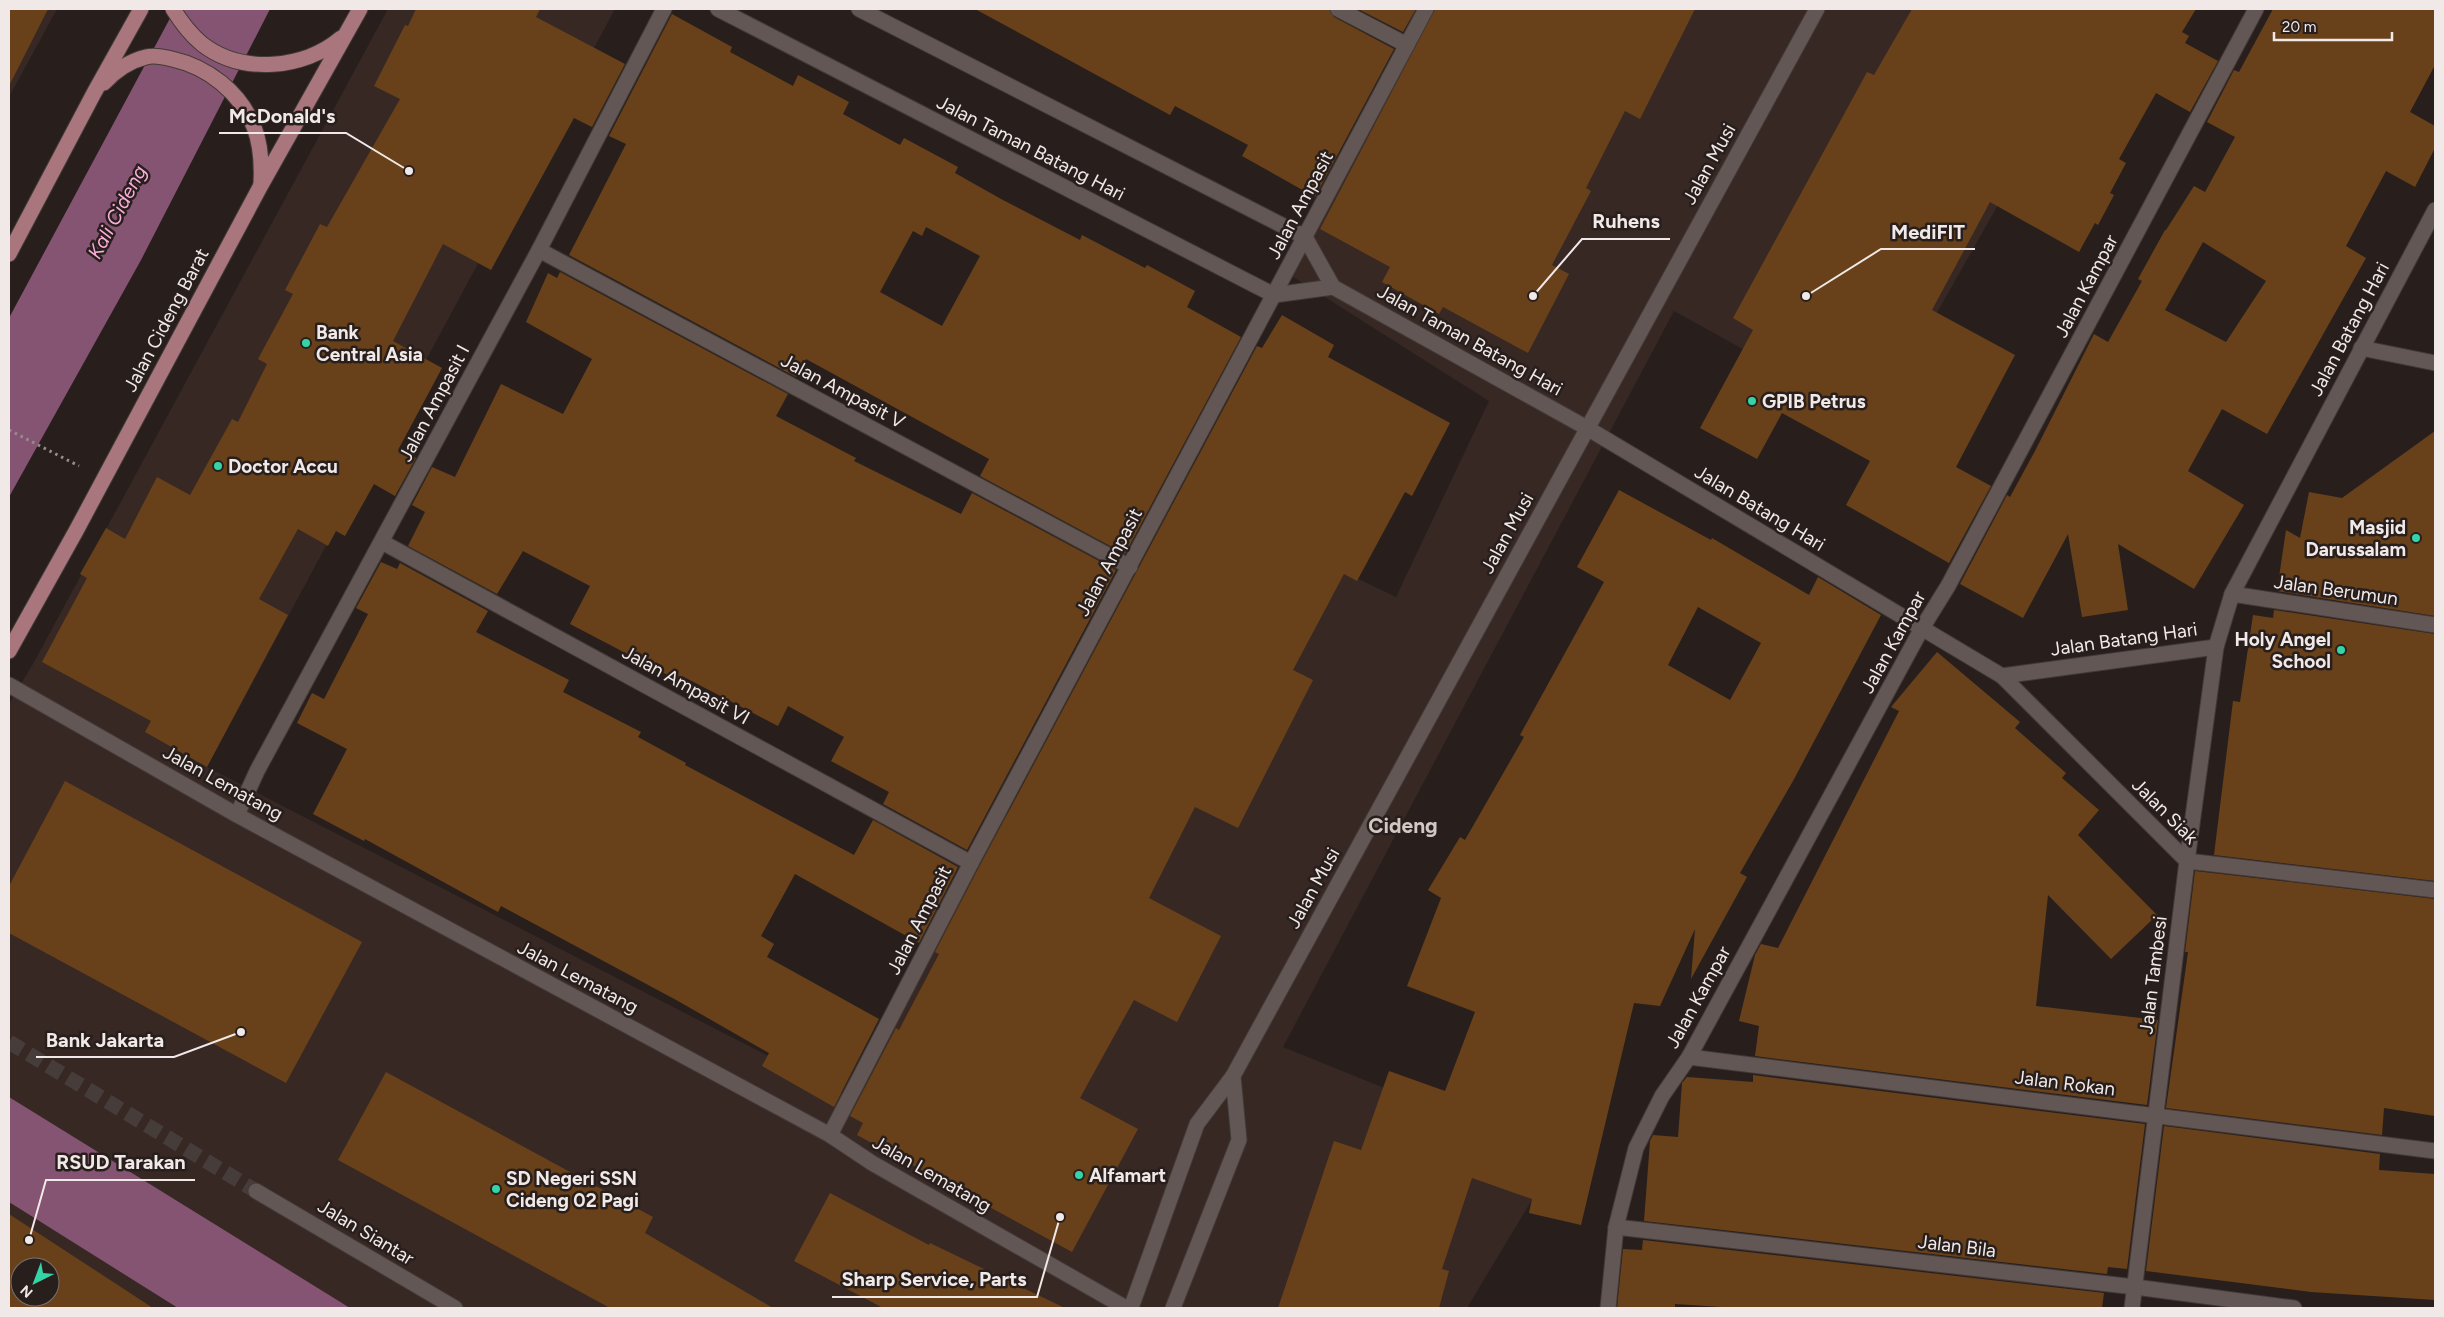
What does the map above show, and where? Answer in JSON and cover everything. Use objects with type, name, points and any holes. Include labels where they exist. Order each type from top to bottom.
[{"type":"main road","points":[[9,254],[94,93],[141,9]]},
{"type":"main road","points":[[173,9],[191,34],[203,45],[224,57],[247,64],[293,62],[314,56],[332,46],[348,32]]},
{"type":"main road","name":"Jalan Cideng Barat","points":[[9,650],[76,531],[260,187],[360,9]]},
{"type":"main road","points":[[94,93],[124,66],[147,56],[184,62],[201,69],[224,85],[243,107],[253,125],[260,145],[260,187]]},
{"type":"street","name":"Jalan Ampasit I","points":[[236,815],[257,771],[538,250],[664,9]]},
{"type":"street","name":"Jalan Taman Batang Hari","points":[[718,9],[1274,295]]},
{"type":"street","points":[[860,9],[1305,237],[1333,287],[1274,295]]},
{"type":"street","points":[[1338,9],[1407,45]]},
{"type":"street","name":"Jalan Ampasit","points":[[830,1136],[970,863],[1130,567],[1426,9]]},
{"type":"street","name":"Jalan Musi","points":[[1131,1308],[1197,1124],[1233,1076],[1817,9]]},
{"type":"street","name":"Jalan Kampar","points":[[1608,1308],[1616,1227],[1636,1148],[1662,1096],[1689,1057],[1922,628],[1948,586],[2256,9]]},
{"type":"street","name":"Jalan Batang Hari","points":[[1587,428],[2002,676],[2216,647],[2232,594],[2435,210]]},
{"type":"street","name":"Jalan Ampasit V","points":[[538,250],[1130,567]]},
{"type":"street","name":"Jalan Taman Batang Hari","points":[[1333,287],[1587,428]]},
{"type":"street","points":[[2361,348],[2435,363]]},
{"type":"street","name":"Jalan Ampasit VI","points":[[382,542],[970,863]]},
{"type":"street","name":"Jalan Berumun","points":[[2232,594],[2435,625]]},
{"type":"street","name":"Jalan Tambesi","points":[[2132,1308],[2187,861],[2216,647]]},
{"type":"street","name":"Jalan Siak","points":[[2002,676],[2187,861],[2435,890]]},
{"type":"street","name":"Jalan Lematang","points":[[9,685],[236,815],[830,1136],[872,1163],[1126,1308]]},
{"type":"street","name":"Jalan Rokan","points":[[1689,1057],[2435,1151]]},
{"type":"street","points":[[1173,1308],[1239,1140],[1233,1076]]},
{"type":"street","name":"Jalan Siantar","points":[[256,1191],[455,1308]]},
{"type":"street","name":"Jalan Bila","points":[[1616,1227],[2135,1287],[2294,1308]]},
{"type":"path","points":[[9,430],[87,471]]},
{"type":"shaded area","points":[[9,9],[57,9],[9,97]]},
{"type":"shaded area","points":[[388,9],[615,9],[207,767],[844,1095],[996,807],[1080,859],[1262,533],[1396,597],[1489,401],[1279,268],[1420,9],[2109,9],[1875,422],[1674,311],[1283,1047],[1557,1158],[1467,1308],[9,1308],[9,704],[34,662]]},
{"type":"water","name":"Kali Cideng","points":[[175,9],[270,9],[141,260],[9,497],[9,318]]},
{"type":"water","points":[[9,1097],[350,1308],[178,1308],[9,1202]]},
{"type":"building","points":[[9,9],[48,9],[9,86]]},
{"type":"building","points":[[416,9],[540,9],[536,17],[625,64],[592,127],[574,118],[491,270],[443,244],[393,341],[442,368],[398,450],[416,458],[395,496],[374,484],[345,536],[336,531],[328,546],[298,529],[259,599],[288,615],[207,767],[145,732],[151,721],[42,662],[87,578],[80,574],[106,528],[125,539],[157,477],[190,495],[232,419],[238,422],[267,364],[258,359],[293,294],[285,290],[320,224],[327,227],[400,99],[374,86],[405,25],[408,26]]},
{"type":"building","points":[[975,9],[1329,9],[1334,17],[1394,49],[1315,197],[1242,156],[1248,145],[1175,106],[1170,115]]},
{"type":"building","points":[[1358,9],[1416,9],[1403,32]]},
{"type":"building","points":[[1435,9],[1695,9],[1640,119],[1625,111],[1586,188],[1591,191],[1552,265],[1569,274],[1528,353],[1443,307],[1439,314],[1382,282],[1390,267],[1320,229]]},
{"type":"building","points":[[1912,9],[2196,9],[2182,32],[2189,36],[2185,43],[2218,61],[2190,112],[2156,93],[2119,159],[2126,163],[2110,193],[2114,195],[2098,225],[2095,223],[2079,252],[1990,202],[1932,310],[2015,355],[1956,467],[1991,486],[1949,563],[1846,505],[1870,461],[1782,413],[1757,459],[1700,428],[1753,330],[1733,318],[1867,72],[1874,75]]},
{"type":"building","points":[[2273,9],[2435,9],[2435,65],[2410,112],[2435,126],[2435,148],[2415,187],[2386,171],[2346,246],[2366,258],[2267,434],[2222,409],[2188,471],[2244,505],[2194,589],[2118,544],[2128,610],[2082,617],[2068,534],[2023,618],[1960,584],[2007,495],[2010,497],[2035,451],[2094,334],[2108,342],[2142,281],[2138,279],[2165,230],[2194,186],[2205,192],[2235,137],[2207,122],[2234,70],[2239,72]],"holes":[[[2203,242],[2266,281],[2226,342],[2165,310]]]},
{"type":"building","points":[[672,14],[732,47],[730,52],[793,86],[798,75],[849,102],[843,114],[900,145],[904,138],[958,167],[955,173],[1001,199],[1080,240],[1082,235],[1145,268],[1147,265],[1195,291],[1187,307],[1241,337],[1125,554],[980,476],[989,459],[806,359],[796,377],[569,255],[626,144],[609,136]],"holes":[[[926,227],[980,256],[942,326],[880,292],[913,231],[922,236]]]},
{"type":"building","points":[[560,272],[788,394],[776,416],[856,458],[854,461],[961,514],[972,493],[1116,570],[967,850],[883,804],[889,792],[831,761],[844,737],[788,706],[778,726],[682,676],[679,681],[570,624],[590,586],[523,551],[497,594],[408,546],[425,512],[412,505],[432,467],[455,477],[501,384],[563,414],[592,359],[526,322],[548,273],[557,278]]},
{"type":"building","points":[[1282,315],[1334,345],[1328,357],[1450,423],[1412,496],[1405,492],[1357,581],[1344,574],[1293,670],[1313,680],[1238,828],[1195,807],[1149,898],[1221,936],[1177,1022],[1134,1000],[1080,1098],[1138,1129],[1072,1252],[857,1135],[863,1123],[850,1116],[896,1028],[899,1030],[939,954],[935,952],[979,867],[1257,346],[1262,348]]},
{"type":"building","points":[[2435,431],[2435,616],[2277,591],[2286,530],[2300,538],[2309,492],[2342,498]]},
{"type":"building","points":[[1619,490],[1711,540],[1712,538],[1809,595],[1818,577],[1881,615],[1793,781],[1740,873],[1747,877],[1691,979],[1695,929],[1660,1006],[1634,1003],[1581,1225],[1529,1213],[1532,1199],[1472,1178],[1442,1269],[1449,1271],[1439,1308],[1278,1308],[1334,1141],[1361,1150],[1389,1071],[1445,1091],[1475,1012],[1407,986],[1441,898],[1428,890],[1460,837],[1465,840],[1524,737],[1520,735],[1604,582],[1577,567]],"holes":[[[1698,607],[1761,643],[1730,700],[1668,665]]]},
{"type":"building","points":[[381,562],[397,569],[400,563],[488,611],[476,632],[569,680],[563,692],[641,732],[638,737],[686,763],[685,765],[854,855],[873,820],[958,867],[919,943],[795,874],[761,936],[774,944],[767,957],[879,1019],[834,1107],[762,1066],[769,1053],[678,1001],[501,906],[498,912],[365,839],[364,841],[313,814],[347,749],[297,723],[312,693],[324,699],[368,614],[356,608]]},
{"type":"building","points":[[2274,610],[2435,634],[2435,881],[2214,855],[2233,701],[2240,702],[2253,615],[2273,618]]},
{"type":"building","points":[[1937,652],[2020,722],[2015,728],[2066,773],[2062,778],[2099,810],[2078,835],[2157,915],[2111,959],[2048,895],[2036,1006],[2158,1020],[2147,1105],[1755,1056],[1759,1026],[1739,1021],[1755,955],[1761,944],[1778,948],[1899,711],[1891,707]]},
{"type":"building","points":[[65,781],[362,942],[286,1083],[9,933],[9,886]]},
{"type":"building","points":[[2195,871],[2435,899],[2435,1116],[2384,1108],[2382,1135],[2166,1108],[2188,952],[2185,952]]},
{"type":"building","name":"SD Negeri SSN Cideng 02 Pagi","points":[[386,1072],[653,1217],[645,1233],[773,1308],[610,1308],[338,1160]]},
{"type":"building","points":[[1753,1075],[2145,1124],[2127,1269],[2108,1267],[2107,1274],[1644,1221],[1650,1141],[1653,1135],[1678,1137],[1682,1083],[1687,1077],[1753,1082]]},
{"type":"building","points":[[2164,1126],[2380,1154],[2379,1170],[2435,1174],[2435,1300],[2311,1292],[2146,1271]]},
{"type":"building","points":[[830,1193],[929,1245],[930,1243],[1065,1308],[883,1308],[794,1261]]},
{"type":"building","points":[[9,1214],[153,1308],[9,1308]]},
{"type":"building","points":[[1643,1240],[2104,1293],[2102,1308],[1737,1308],[1675,1304],[1675,1308],[1617,1308],[1623,1249],[1642,1250]]},
{"type":"tunnel","points":[[9,1042],[256,1191]]},
{"type":"place","name":"McDonald's","points":[[409,171]]},
{"type":"place","name":"Ruhens","points":[[1533,296]]},
{"type":"place","name":"MediFIT","points":[[1806,296]]},
{"type":"place","name":"Bank Central Asia","points":[[306,343]]},
{"type":"place","name":"GPIB Petrus","points":[[1752,401]]},
{"type":"place","name":"Doctor Accu","points":[[218,466]]},
{"type":"place","name":"Masjid Darussalam","points":[[2416,538]]},
{"type":"place","name":"Holy Angel School","points":[[2341,650]]},
{"type":"place","name":"Bank Jakarta","points":[[241,1032]]},
{"type":"place","name":"Alfamart","points":[[1079,1175]]},
{"type":"place","name":"SD Negeri SSN Cideng 02 Pagi","points":[[496,1189]]},
{"type":"place","name":"Sharp Service, Parts","points":[[1060,1217]]},
{"type":"place","name":"RSUD Tarakan","points":[[29,1240]]},
{"type":"district","name":"Cideng","points":[[1403,825]]}]
